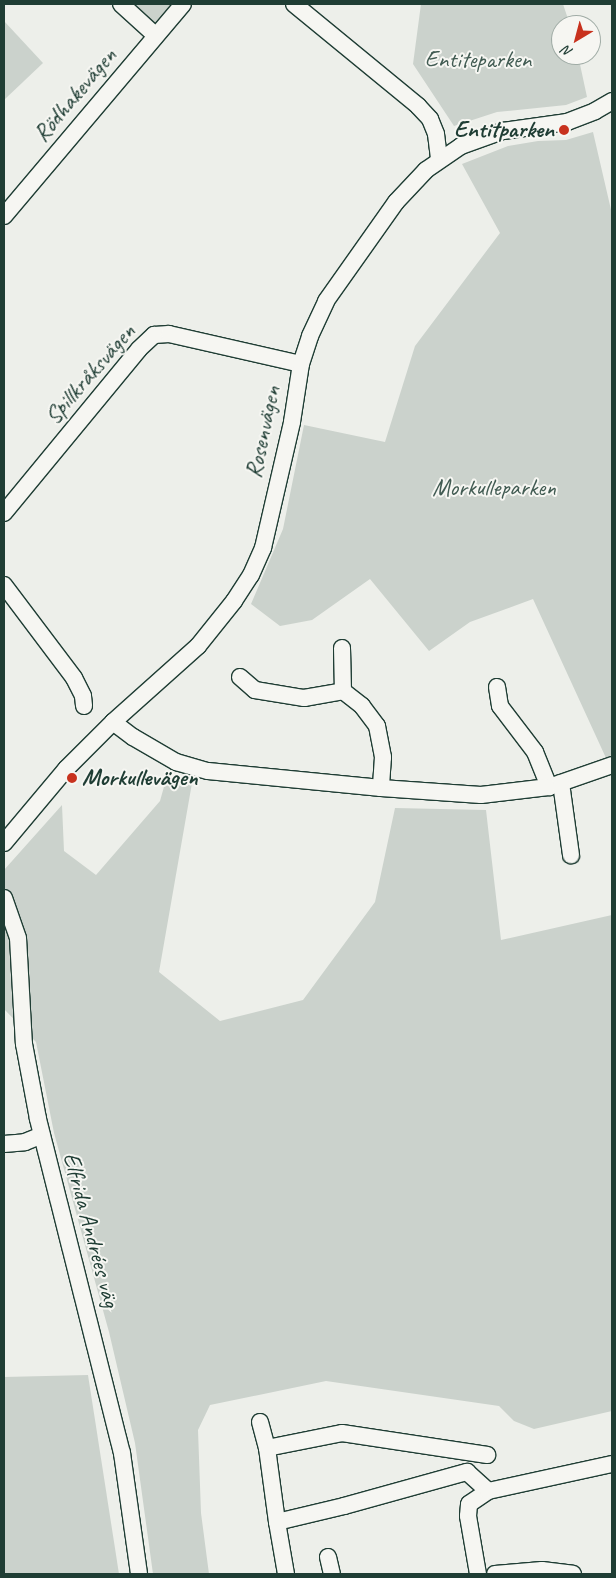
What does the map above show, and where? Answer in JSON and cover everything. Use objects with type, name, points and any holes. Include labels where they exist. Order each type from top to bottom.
[{"type":"street","points":[[122,4],[156,36]]},
{"type":"street","name":"Rödhakevägen","points":[[4,216],[183,4]]},
{"type":"street","points":[[294,4],[418,106],[430,120],[436,134],[439,160]]},
{"type":"street","name":"Rosenvägen","points":[[4,843],[66,769],[113,722],[198,646],[234,601],[251,575],[263,548],[292,422],[301,364],[318,317],[326,301],[396,202],[410,185],[439,160],[461,146],[503,131],[567,122],[595,111],[612,101]]},
{"type":"street","name":"Spillkråksvägen","points":[[4,513],[139,349],[154,335],[169,334],[301,364]]},
{"type":"street","points":[[4,585],[74,678],[83,696],[84,706]]},
{"type":"street","points":[[342,648],[343,691]]},
{"type":"street","points":[[240,677],[255,690],[304,698],[343,691],[362,706],[377,726],[383,757],[381,788]]},
{"type":"street","points":[[497,687],[500,706],[535,752],[555,785],[571,856]]},
{"type":"street","points":[[113,722],[133,737],[176,762],[208,771],[381,788],[481,795],[555,785],[612,765]]},
{"type":"street","name":"Elfrida Andrées väg","points":[[4,898],[18,938],[24,1044],[42,1135],[122,1453],[139,1574]]},
{"type":"street","points":[[4,1144],[26,1142],[42,1135]]},
{"type":"street","points":[[260,1422],[267,1448],[286,1574]]},
{"type":"street","points":[[267,1448],[342,1433],[487,1455]]},
{"type":"street","points":[[478,1574],[468,1516],[469,1504],[488,1491],[612,1464]]},
{"type":"street","points":[[277,1522],[344,1506],[466,1472],[488,1491]]},
{"type":"street","points":[[328,1557],[332,1574]]},
{"type":"street","points":[[496,1574],[542,1570],[573,1574]]},
{"type":"green space","points":[[121,4],[183,4],[156,36]]},
{"type":"green space","name":"Entiteparken","points":[[421,4],[563,4],[567,15],[551,15],[551,65],[580,65],[587,97],[566,105],[497,112],[454,126],[413,64]]},
{"type":"green space","points":[[4,21],[43,63],[4,100]]},
{"type":"green space","name":"Morkulleparken","points":[[593,132],[612,214],[612,755],[606,758],[533,599],[470,622],[429,651],[370,579],[312,620],[280,626],[251,604],[283,529],[304,425],[385,442],[415,346],[500,233],[462,164],[508,146],[538,141],[566,140]]},
{"type":"green space","points":[[167,776],[192,783],[159,972],[220,1021],[303,1000],[375,902],[395,808],[486,810],[501,940],[612,915],[612,1411],[534,1429],[514,1421],[499,1406],[326,1381],[210,1405],[198,1430],[201,1513],[209,1574],[153,1574],[135,1443],[109,1332],[54,1133],[36,1042],[4,1009],[4,870],[62,805],[64,851],[96,875],[160,801]]},
{"type":"green space","points":[[88,1375],[119,1574],[4,1574],[4,1377]]},
{"type":"place","name":"Entitparken","points":[[564,130]]},
{"type":"place","name":"Morkullevägen","points":[[72,778]]}]
